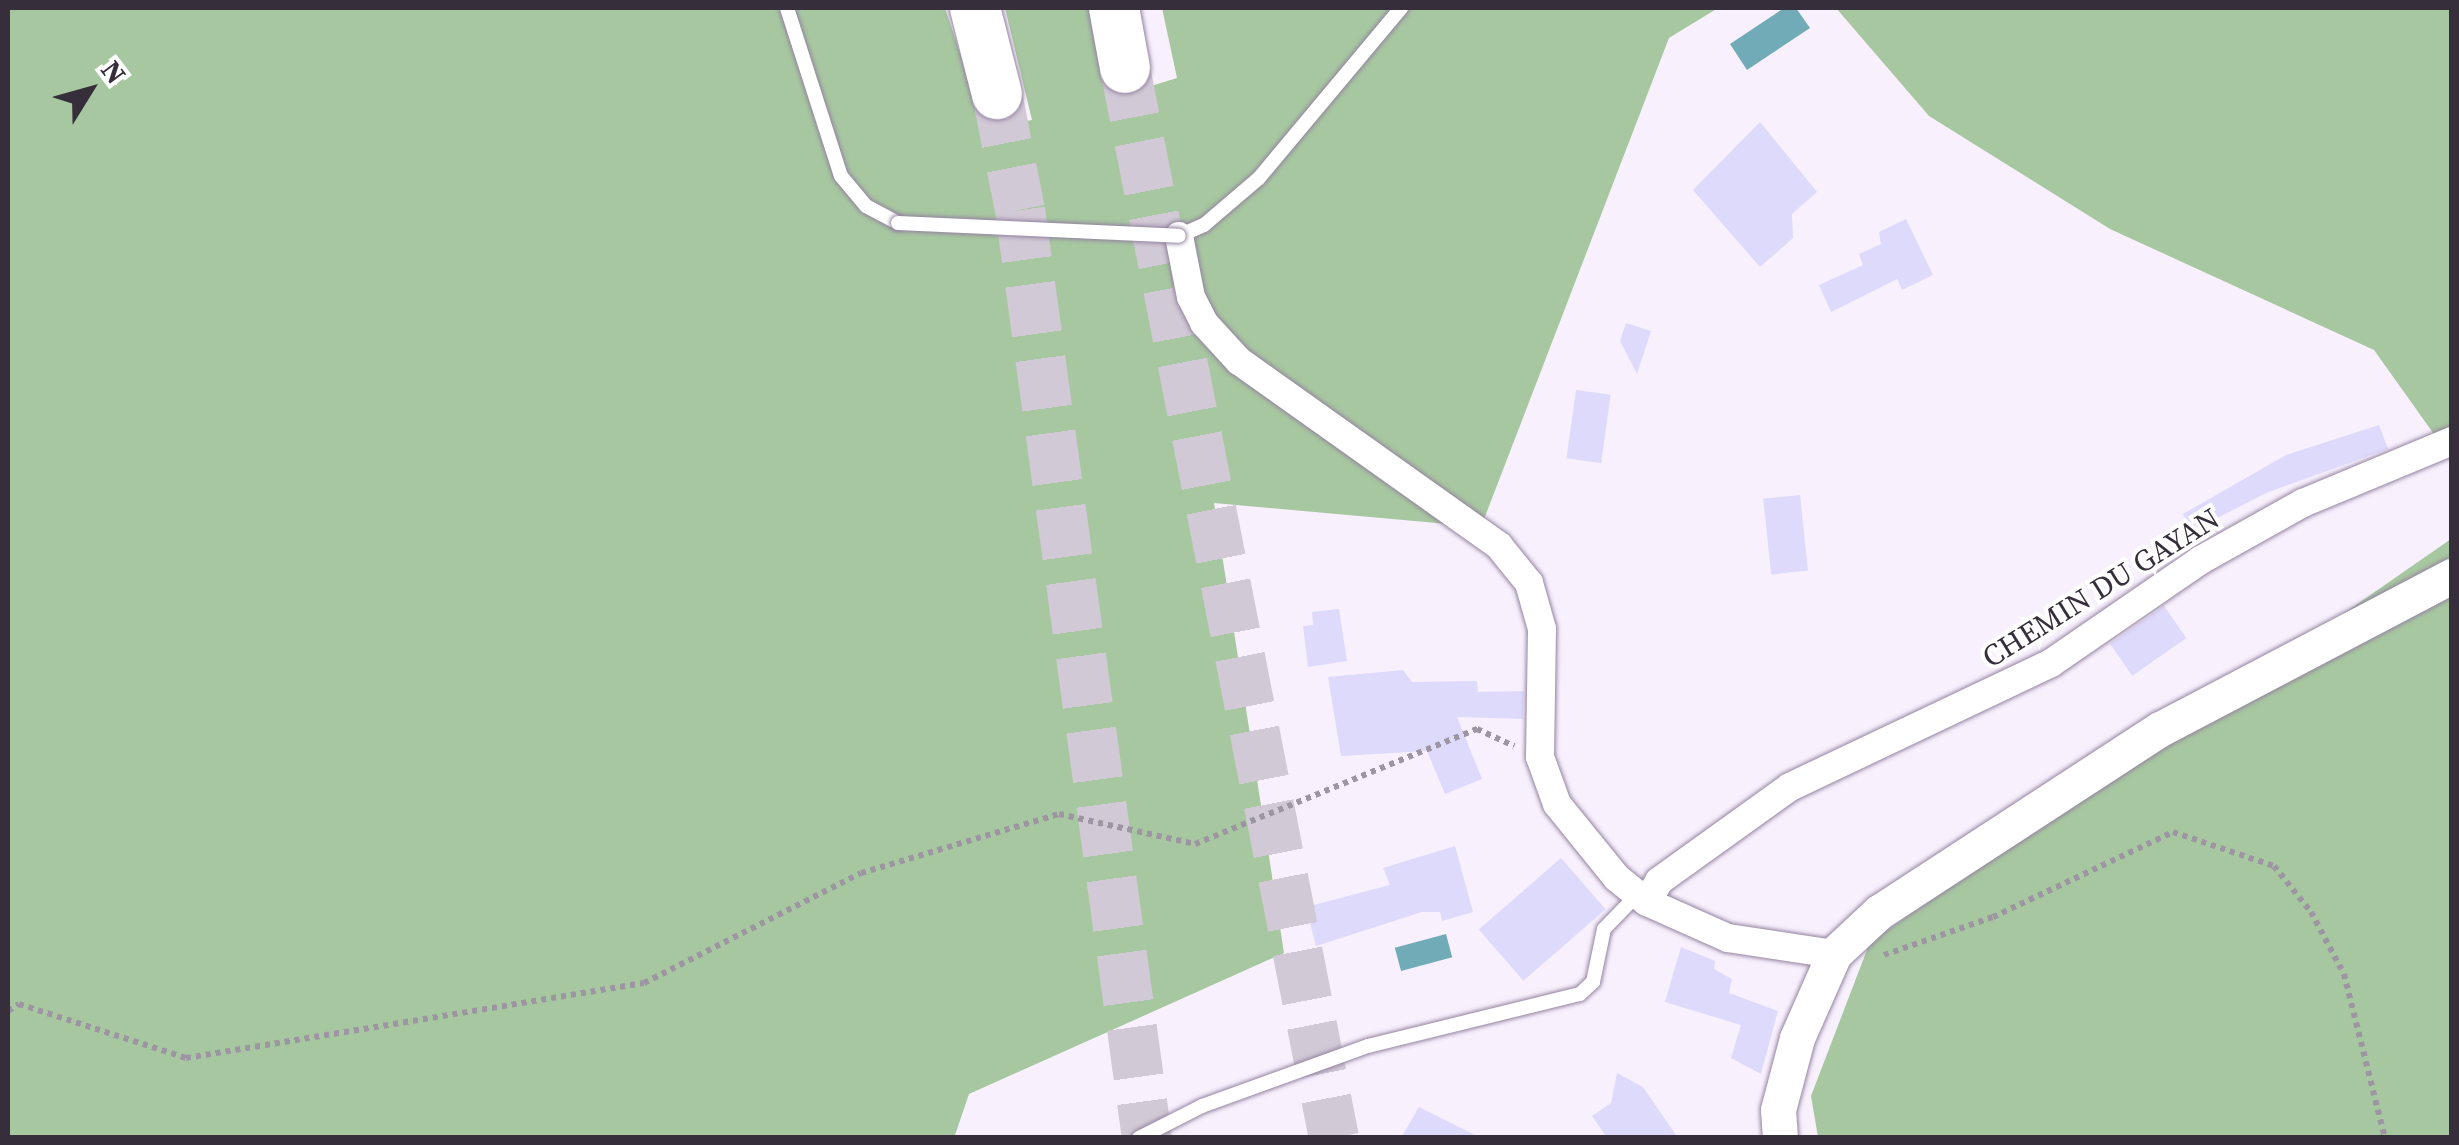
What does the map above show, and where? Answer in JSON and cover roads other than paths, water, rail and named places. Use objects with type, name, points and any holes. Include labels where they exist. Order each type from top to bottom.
[{"type":"highway","points":[[976,8],[997,94]]},
{"type":"highway","points":[[1114,8],[1125,68]]},
{"type":"street","points":[[1179,236],[1204,323],[1239,360],[1498,546],[1529,583],[1542,629],[1540,758],[1557,804],[1642,899],[1728,938],[1834,954]]},
{"type":"street","name":"CHEMIN DU GAYAN","points":[[1642,899],[1659,881],[1790,787],[2051,663],[2200,560],[2303,504],[2452,441]]},
{"type":"street","points":[[1780,1138],[1778,1110],[1797,1038],[1834,954],[1878,912],[2160,729],[2452,576]]},
{"type":"lane","points":[[787,8],[841,176],[866,206],[898,222],[1179,236],[1204,225],[1260,178],[1401,8]]},
{"type":"lane","points":[[1138,1138],[1202,1106],[1368,1046],[1580,994],[1593,982],[1604,929],[1642,899]]},
{"type":"water","points":[[1784,8],[1796,8],[1810,28],[1747,70],[1730,44]]},
{"type":"water","points":[[1446,934],[1452,957],[1401,971],[1395,948]]},
{"type":"tunnel","points":[[1125,68],[1334,1138]]},
{"type":"tunnel","points":[[997,94],[1020,210],[1147,1138]]}]
